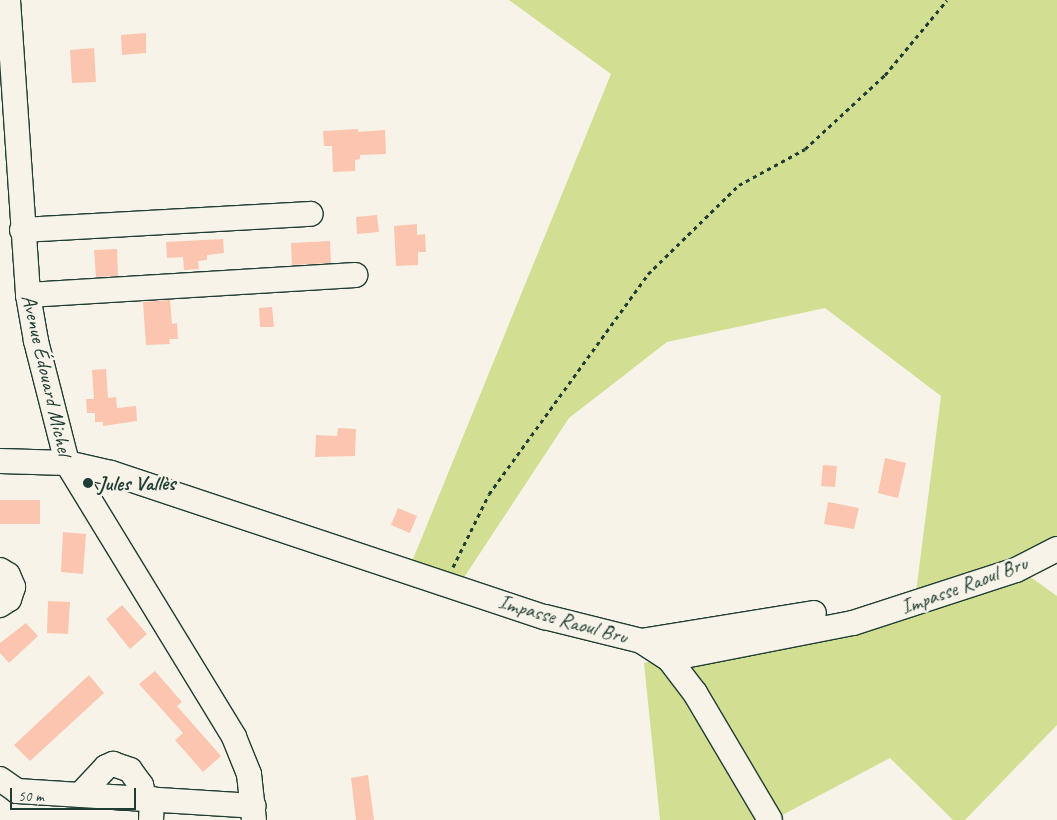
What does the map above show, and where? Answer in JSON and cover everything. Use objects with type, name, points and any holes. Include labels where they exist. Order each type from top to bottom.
[{"type":"street","name":"Avenue Édouard Michel","points":[[8,0],[22,230],[28,295],[36,341],[67,463],[234,737],[249,774],[254,813]]},
{"type":"street","points":[[22,230],[311,214]]},
{"type":"street","points":[[28,295],[355,276]]},
{"type":"street","name":"Impasse Raoul Bru","points":[[0,461],[67,463],[120,476],[446,583],[545,618],[641,641],[669,659],[853,623],[1016,570],[1057,548]]},
{"type":"street","points":[[0,570],[8,575],[13,587],[8,599],[0,605]]},
{"type":"street","points":[[641,641],[814,613]]},
{"type":"street","points":[[669,659],[712,720],[770,820]]},
{"type":"street","points":[[80,795],[106,767],[113,764],[130,770],[141,785],[149,806]]},
{"type":"street","points":[[0,779],[17,791],[80,795],[149,806],[254,813]]},
{"type":"path","points":[[446,583],[489,494],[648,274],[738,185],[805,149],[885,75],[947,0]]},
{"type":"green space","points":[[509,0],[1057,0],[1057,537],[1012,564],[1057,596],[1057,725],[965,820],[953,820],[890,758],[773,820],[660,820],[644,663],[913,616],[941,396],[825,308],[667,342],[569,418],[463,579],[411,564],[611,74]]},
{"type":"building","points":[[146,33],[146,53],[122,55],[121,35]]},
{"type":"building","points":[[94,48],[96,82],[72,83],[70,50]]},
{"type":"building","points":[[358,129],[358,132],[385,130],[386,154],[360,155],[360,159],[355,160],[355,171],[333,172],[332,146],[324,146],[323,131]]},
{"type":"building","points":[[377,215],[379,232],[357,234],[356,217]]},
{"type":"building","points":[[417,224],[417,235],[425,234],[426,252],[418,252],[418,265],[396,266],[394,226]]},
{"type":"building","points":[[223,239],[224,253],[207,255],[207,260],[198,261],[199,269],[184,270],[183,257],[167,258],[166,242]]},
{"type":"building","points":[[330,241],[331,263],[292,265],[291,243]]},
{"type":"building","points":[[117,249],[118,276],[96,277],[94,250]]},
{"type":"building","points":[[170,300],[172,324],[177,323],[178,339],[169,339],[170,344],[146,345],[143,302]]},
{"type":"building","points":[[272,307],[274,327],[260,327],[259,308]]},
{"type":"building","points":[[106,369],[108,398],[116,397],[117,408],[136,406],[137,421],[103,426],[103,422],[95,422],[95,413],[87,413],[86,399],[94,399],[92,370]]},
{"type":"building","points":[[338,428],[356,429],[355,456],[315,457],[316,435],[337,436]]},
{"type":"building","points":[[885,458],[906,463],[898,498],[878,493]]},
{"type":"building","points":[[823,465],[837,466],[835,487],[821,486]]},
{"type":"building","points":[[0,500],[40,500],[40,524],[0,524]]},
{"type":"building","points":[[828,502],[859,508],[854,529],[824,524]]},
{"type":"building","points":[[398,508],[417,516],[410,533],[391,525]]},
{"type":"building","points":[[63,532],[86,534],[83,574],[61,572]]},
{"type":"building","points":[[48,601],[70,602],[68,634],[47,633]]},
{"type":"building","points":[[122,605],[147,634],[130,649],[106,619]]},
{"type":"building","points":[[26,623],[38,636],[9,663],[0,653],[0,643]]},
{"type":"building","points":[[155,671],[182,702],[177,706],[221,756],[203,772],[175,740],[183,733],[139,684]]},
{"type":"building","points":[[89,675],[104,693],[30,761],[14,745]]},
{"type":"building","points":[[368,775],[374,820],[356,820],[351,778]]},
{"type":"place","name":"Jules Vallès","points":[[88,483]]}]
